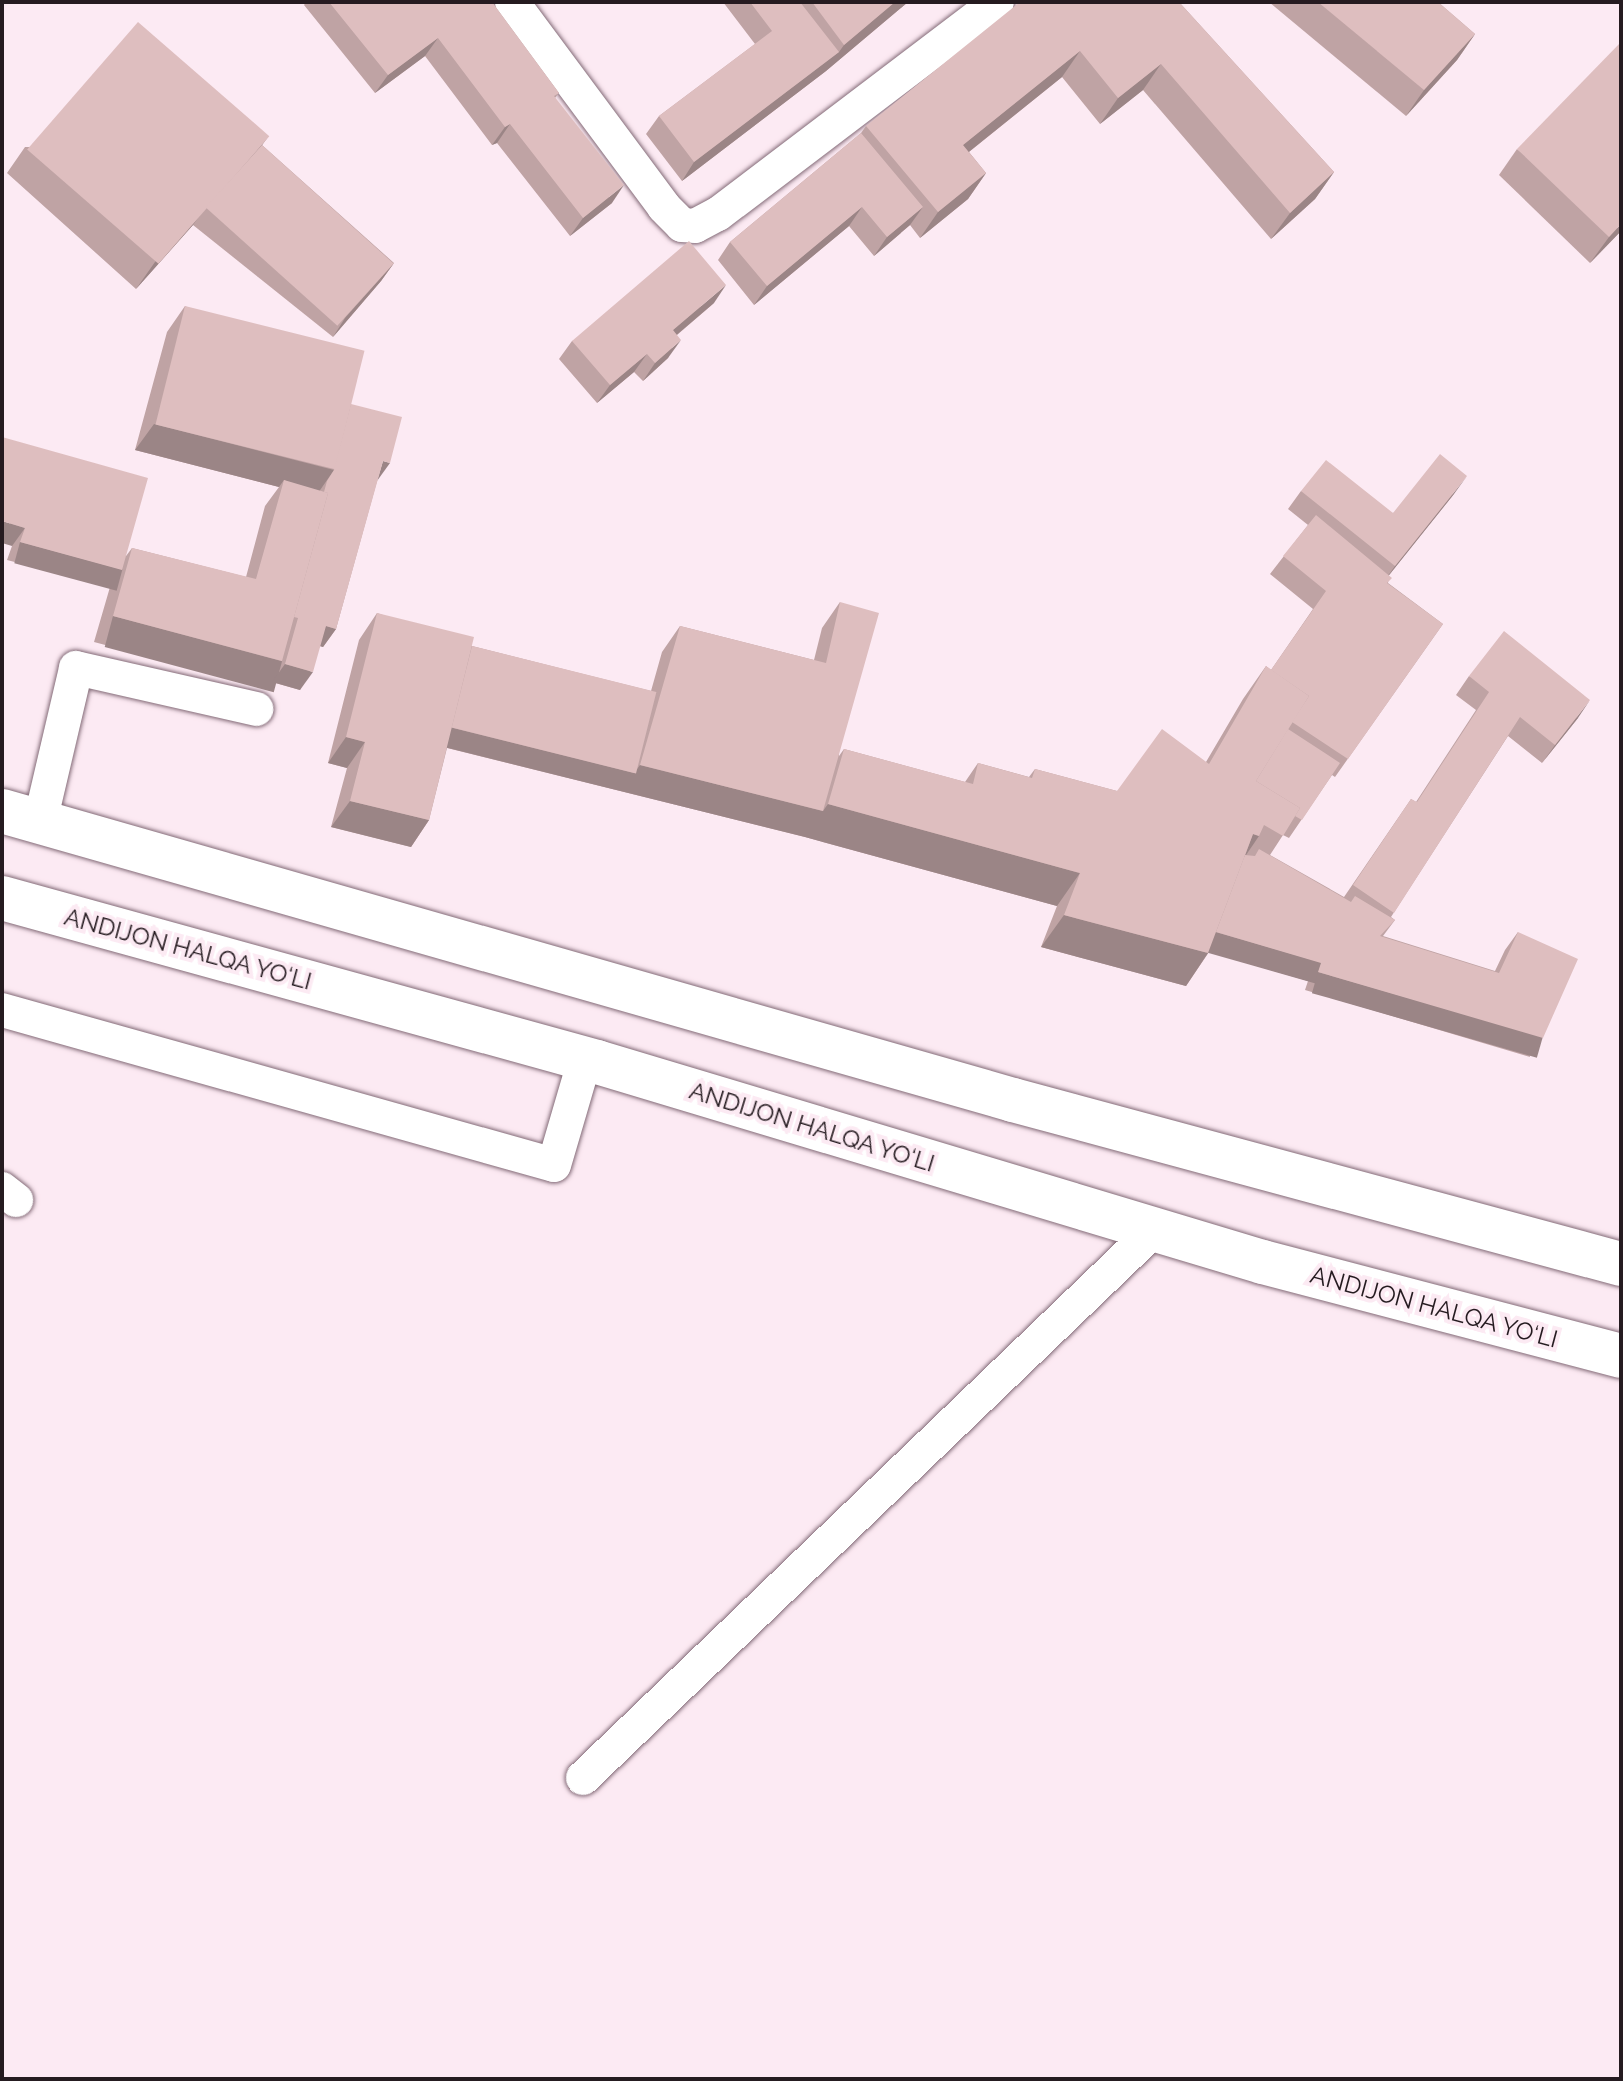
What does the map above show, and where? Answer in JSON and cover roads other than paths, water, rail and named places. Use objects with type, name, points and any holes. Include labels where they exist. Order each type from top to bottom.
[{"type":"highway","points":[[21,816],[1013,1100],[1621,1264]]},
{"type":"highway","name":"ANDIJON HALQA YO‘LI","points":[[2,898],[585,1059],[1155,1229],[1621,1356]]},
{"type":"lane","points":[[512,2],[664,207],[682,225],[695,226],[997,2]]},
{"type":"lane","points":[[21,816],[76,668],[256,709]]},
{"type":"lane","points":[[2,1010],[554,1165],[585,1059]]},
{"type":"lane","points":[[583,1778],[1155,1229]]}]
